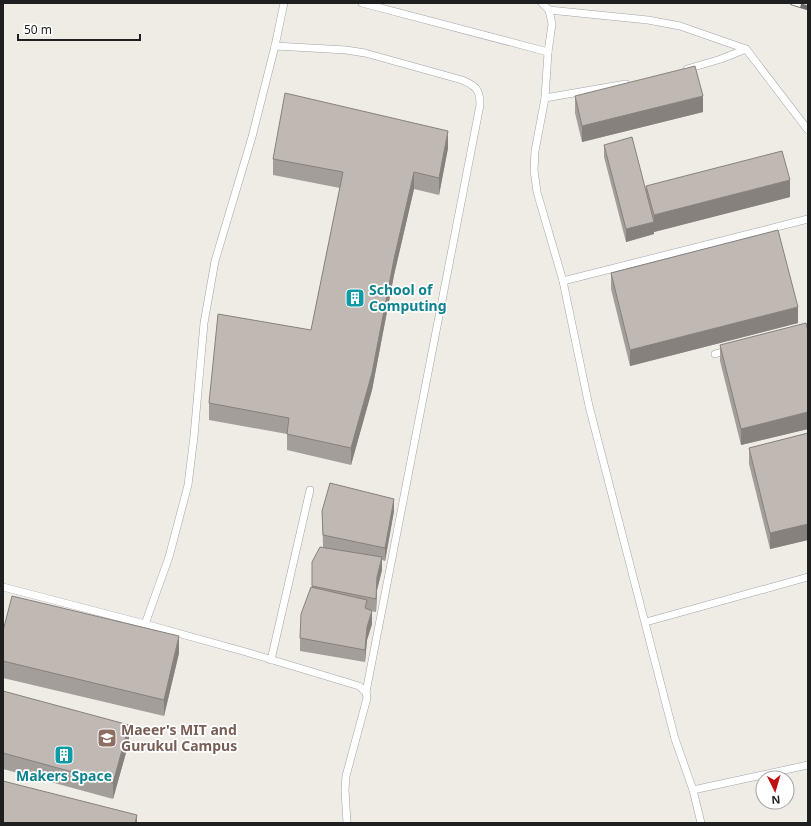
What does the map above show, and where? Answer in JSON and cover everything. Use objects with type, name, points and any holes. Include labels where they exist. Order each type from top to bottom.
[{"type":"lane","points":[[145,624],[169,557],[188,485],[204,323],[215,261],[252,137],[275,46],[284,3]]},
{"type":"lane","points":[[362,3],[548,52]]},
{"type":"lane","points":[[542,3],[549,10],[552,24],[548,52],[546,98],[535,151],[534,170],[537,192],[563,281],[589,406],[675,739],[693,790],[701,823]]},
{"type":"lane","points":[[549,10],[648,20],[680,26],[746,49],[808,130]]},
{"type":"lane","points":[[275,46],[346,50],[365,53],[462,80],[474,85],[480,95],[480,105],[366,692],[367,698],[346,776],[345,790],[347,823]]},
{"type":"lane","points":[[679,72],[721,59],[746,49]]},
{"type":"lane","points":[[546,98],[636,83]]},
{"type":"lane","points":[[563,281],[808,218]]},
{"type":"lane","points":[[715,354],[736,347]]},
{"type":"lane","points":[[271,660],[310,490]]},
{"type":"lane","points":[[646,622],[808,577]]},
{"type":"lane","points":[[3,587],[145,624],[271,660],[359,686],[366,692]]},
{"type":"lane","points":[[693,790],[808,765]]},
{"type":"building","points":[[695,66],[703,96],[582,126],[575,96]]},
{"type":"building","name":"School of Computing","points":[[285,93],[448,131],[439,178],[414,172],[394,259],[372,373],[351,448],[287,434],[289,418],[209,403],[218,314],[311,330],[343,172],[273,159]]},
{"type":"building","points":[[632,137],[654,222],[626,229],[604,145]]},
{"type":"building","points":[[782,151],[790,180],[654,215],[646,186]]},
{"type":"building","points":[[778,230],[798,307],[630,350],[611,273]]},
{"type":"building","points":[[806,323],[808,331],[808,412],[741,429],[720,345]]},
{"type":"building","points":[[808,433],[808,524],[770,533],[749,448]]},
{"type":"building","points":[[330,483],[394,499],[385,548],[323,535],[322,511]]},
{"type":"building","points":[[320,547],[382,557],[377,577],[376,599],[312,586],[312,562]]},
{"type":"building","points":[[311,587],[367,600],[365,608],[372,611],[367,627],[365,650],[300,638],[301,614]]},
{"type":"building","points":[[12,596],[179,636],[164,700],[3,661],[3,631]]},
{"type":"building","name":"Makers Space","points":[[3,691],[129,725],[113,783],[3,753]]},
{"type":"building","points":[[3,781],[137,815],[135,823],[3,823]]},
{"type":"railway","points":[[792,3],[808,8]]},
{"type":"place","name":"School of Computing","points":[[355,298]]},
{"type":"place","name":"Maeer's MIT and Gurukul Campus","points":[[107,738]]},
{"type":"place","name":"Makers Space","points":[[64,755]]}]
